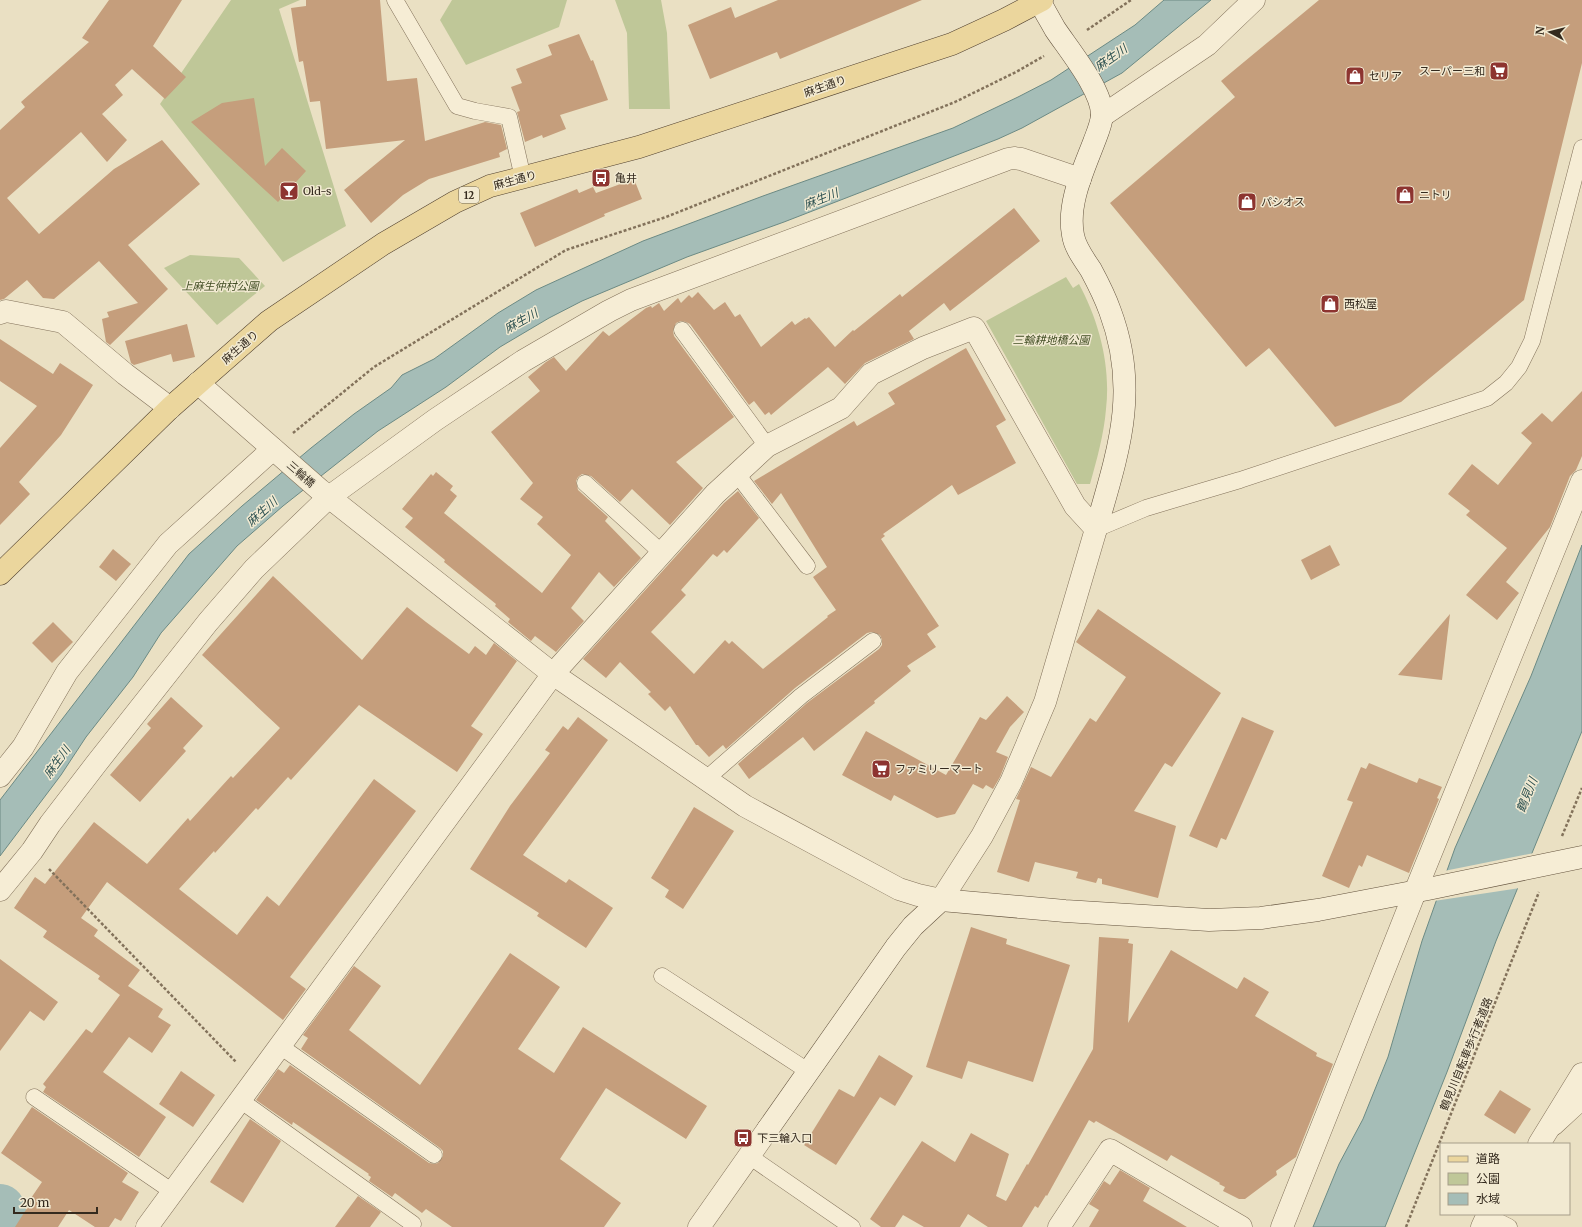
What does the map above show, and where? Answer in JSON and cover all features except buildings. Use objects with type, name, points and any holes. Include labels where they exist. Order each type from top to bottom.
[{"type":"main road","name":"麻生通り","points":[[0,574],[170,408],[269,321],[383,244],[455,202],[490,186],[639,147],[952,44],[1004,20],[1040,0]]},
{"type":"street","points":[[699,1227],[896,947],[913,926],[941,900],[982,836],[1011,782],[1045,702],[1115,462],[1125,404],[1125,373],[1120,341],[1100,287],[1078,251],[1073,236],[1072,216],[1075,196],[1102,113],[1096,92],[1058,50],[1040,0]]},
{"type":"street","points":[[1102,113],[1207,45],[1254,0]]},
{"type":"street","points":[[0,890],[32,851],[77,788],[208,622],[254,569],[325,494],[523,361],[609,311],[631,300],[1008,159],[1021,159],[1080,179]]},
{"type":"street","points":[[0,313],[6,311],[63,322],[125,374],[170,408]]},
{"type":"street","points":[[147,1227],[553,674],[716,494],[767,446],[841,408],[871,374],[923,348],[974,328],[1075,506],[1096,529]]},
{"type":"street","name":"三輪橋","points":[[198,383],[325,494],[553,674],[744,806],[899,889],[941,900],[1065,911],[1209,920],[1261,918],[1318,910],[1422,890],[1542,876],[1551,862],[1582,857]]},
{"type":"street","points":[[0,776],[23,747],[67,672],[168,544],[277,453]]},
{"type":"street","points":[[1282,1227],[1422,890],[1582,481]]},
{"type":"street","points":[[1541,1141],[1582,1074]]},
{"type":"street","points":[[1059,1227],[1110,1150],[1240,1227]]},
{"type":"lane","points":[[395,0],[458,106],[475,111],[509,117],[523,178]]},
{"type":"lane","points":[[1096,529],[1146,508],[1240,480],[1487,398],[1506,383],[1519,367],[1532,341],[1582,148]]},
{"type":"lane","points":[[682,330],[767,446]]},
{"type":"lane","points":[[737,474],[807,566]]},
{"type":"lane","points":[[585,483],[662,553]]},
{"type":"lane","points":[[705,780],[801,696],[873,641]]},
{"type":"lane","points":[[662,976],[808,1071]]},
{"type":"lane","points":[[280,1046],[434,1155]]},
{"type":"lane","points":[[34,1097],[173,1192]]},
{"type":"lane","points":[[240,1100],[413,1224]]},
{"type":"lane","points":[[1541,1141],[1582,1102]]},
{"type":"lane","points":[[749,1156],[852,1227]]},
{"type":"lane","points":[[1486,1219],[1509,1227]]},
{"type":"path","points":[[1086,32],[1131,0]]},
{"type":"path","points":[[277,453],[374,367],[566,250],[666,218],[955,102],[1058,50]]},
{"type":"path","points":[[1559,843],[1582,788]]},
{"type":"path","points":[[32,851],[255,1081]]},
{"type":"path","name":"鶴見川自転車歩行者道路","points":[[1406,1227],[1542,876]]},
{"type":"green space","points":[[231,0],[300,0],[279,9],[346,226],[283,262],[160,104]]},
{"type":"green space","points":[[452,0],[567,0],[559,27],[466,65],[440,20]]},
{"type":"green space","points":[[615,0],[661,0],[667,33],[670,109],[629,109],[627,33]]},
{"type":"green space","name":"上麻生仲村公園","points":[[190,255],[239,258],[265,286],[217,325],[164,268]]},
{"type":"green space","name":"三輪耕地橋公園","points":[[1066,277],[1073,288],[1079,284],[1086,298],[1098,328],[1107,377],[1104,428],[1090,484],[1077,484],[986,321]]},
{"type":"water","name":"麻生川","points":[[1164,0],[1211,0],[1122,73],[1022,128],[998,139],[784,222],[687,257],[582,301],[549,318],[500,347],[446,387],[378,431],[283,506],[237,546],[161,633],[133,677],[86,737],[61,775],[0,856],[0,800],[189,554],[242,506],[311,448],[354,414],[391,388],[402,375],[434,359],[498,313],[536,290],[643,241],[953,128],[1018,97],[1051,80],[1135,25]]},
{"type":"water","name":"鶴見川","points":[[1582,545],[1582,731],[1496,941],[1447,1072],[1385,1227],[1313,1227],[1339,1164],[1363,1119],[1388,1057],[1422,941],[1455,848],[1531,676]]},
{"type":"pier","points":[[1534,853],[1520,888],[1434,901],[1444,871]]},
{"type":"waterway","points":[[0,1209],[5,1227]]},
{"type":"place","name":"スーパー三和","points":[[1499,71]]},
{"type":"place","name":"セリア","points":[[1355,76]]},
{"type":"place","name":"亀井","points":[[601,178]]},
{"type":"place","name":"Old-s","points":[[289,191]]},
{"type":"place","name":"ニトリ","points":[[1405,195]]},
{"type":"place","name":"パシオス","points":[[1247,202]]},
{"type":"place","name":"西松屋","points":[[1330,304]]},
{"type":"place","name":"ファミリーマート","points":[[881,769]]},
{"type":"place","name":"下三輪入口","points":[[743,1138]]}]
